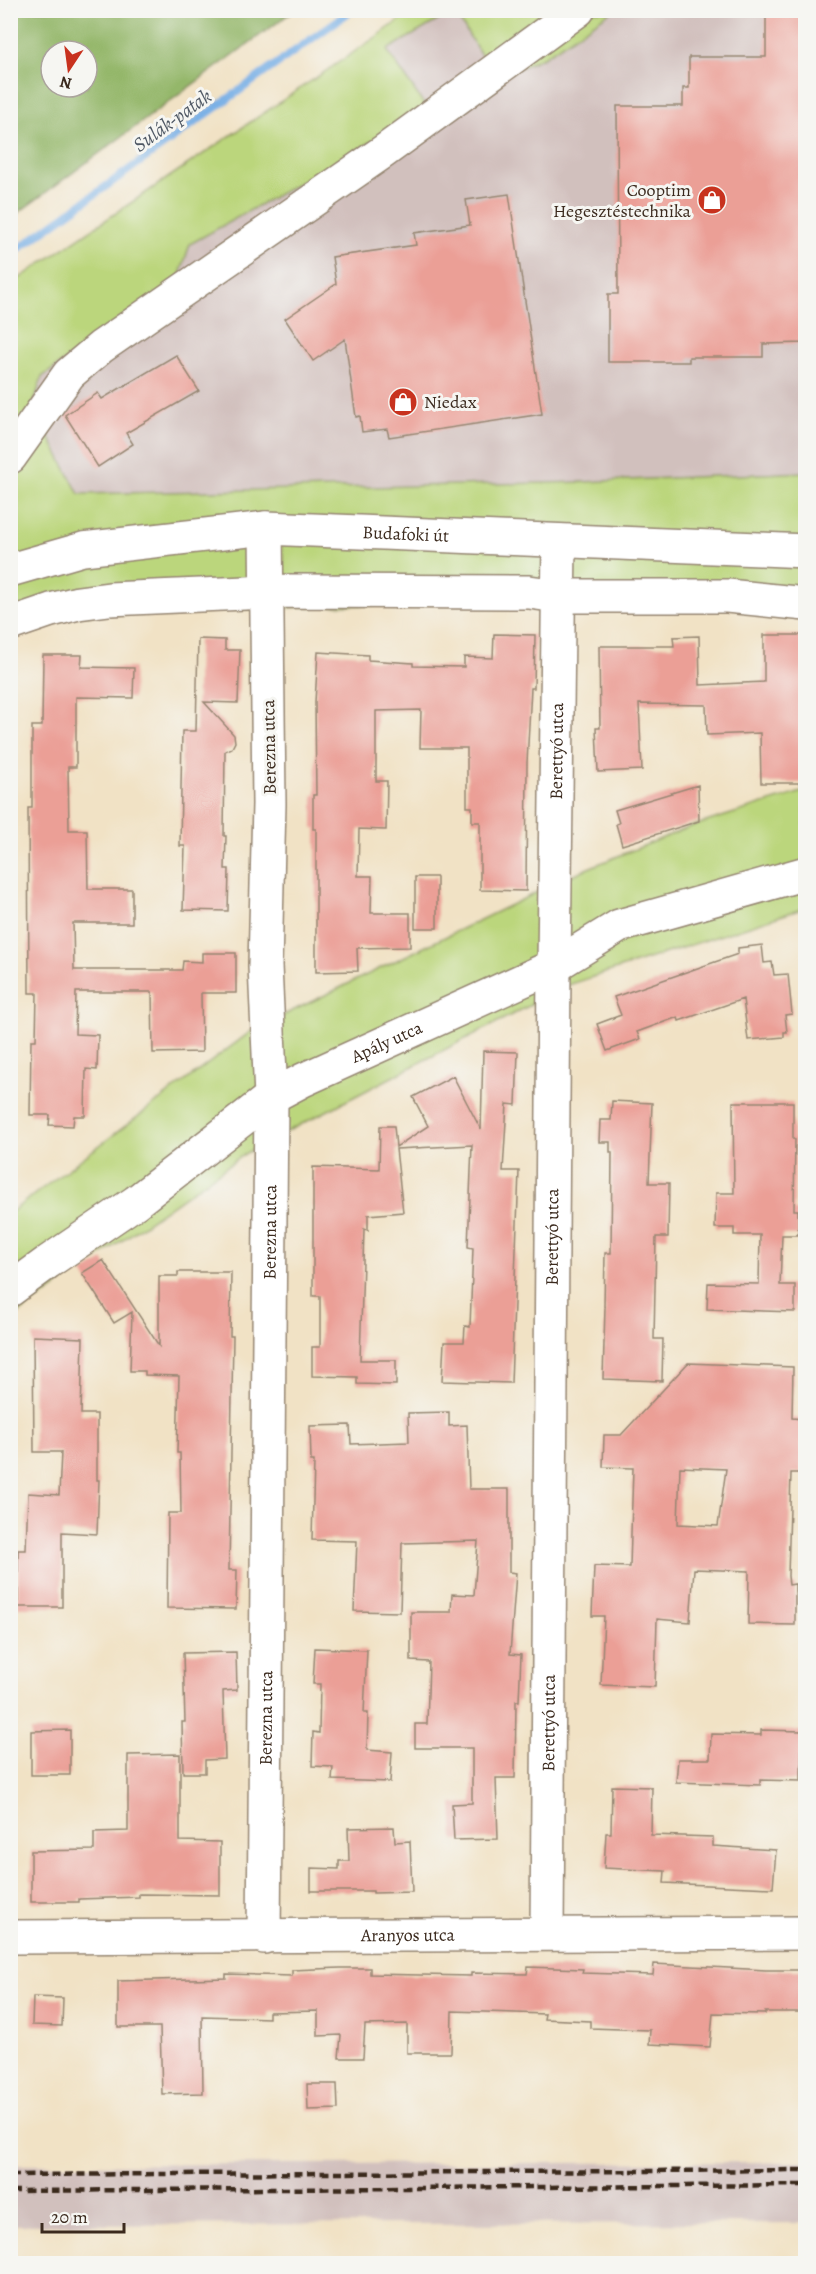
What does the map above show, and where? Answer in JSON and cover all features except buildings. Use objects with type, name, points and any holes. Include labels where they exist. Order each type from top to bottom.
[{"type":"street","points":[[10,457],[69,374],[101,347],[383,153],[578,10]]},
{"type":"street","name":"Budafoki út","points":[[10,570],[83,549],[266,528],[806,551]]},
{"type":"street","name":"Berezna utca","points":[[264,1937],[271,1097],[266,966],[269,804],[266,528]]},
{"type":"street","name":"Berettyó utca","points":[[547,1933],[559,542]]},
{"type":"street","points":[[10,624],[60,608],[109,599],[267,592],[529,592],[558,596],[727,596],[806,604]]},
{"type":"street","name":"Apály utca","points":[[10,1290],[136,1202],[271,1097],[356,1054],[554,966],[619,926],[806,873]]},
{"type":"street","name":"Aranyos utca","points":[[10,1937],[806,1933]]},
{"type":"shaded area","points":[[454,11],[496,79],[545,56],[612,11],[805,11],[805,472],[583,482],[79,494],[44,427],[31,412],[42,377],[178,281],[189,244],[428,110],[387,50]]},
{"type":"shaded area","points":[[805,2162],[805,2223],[11,2225],[11,2165]]},
{"type":"green space","points":[[11,10],[293,11],[11,218]]},
{"type":"green space","points":[[412,11],[454,11],[387,50],[428,110],[190,244],[178,281],[42,377],[31,412],[44,427],[79,494],[583,482],[805,472],[805,595],[744,592],[11,617],[11,284]]},
{"type":"green space","points":[[454,11],[612,11],[545,56],[496,79]]},
{"type":"green space","points":[[805,791],[805,908],[571,984],[246,1153],[11,1319],[11,1212],[253,1030],[581,871],[690,827]]},
{"type":"waterway","name":"Sulák-patak","points":[[10,255],[352,10]]},
{"type":"railway","points":[[10,2175],[806,2170]]},
{"type":"railway","points":[[10,2191],[806,2185]]},
{"type":"place","name":"Cooptim Hegesztéstechnika","points":[[712,200]]},
{"type":"place","name":"Niedax","points":[[403,402]]}]
